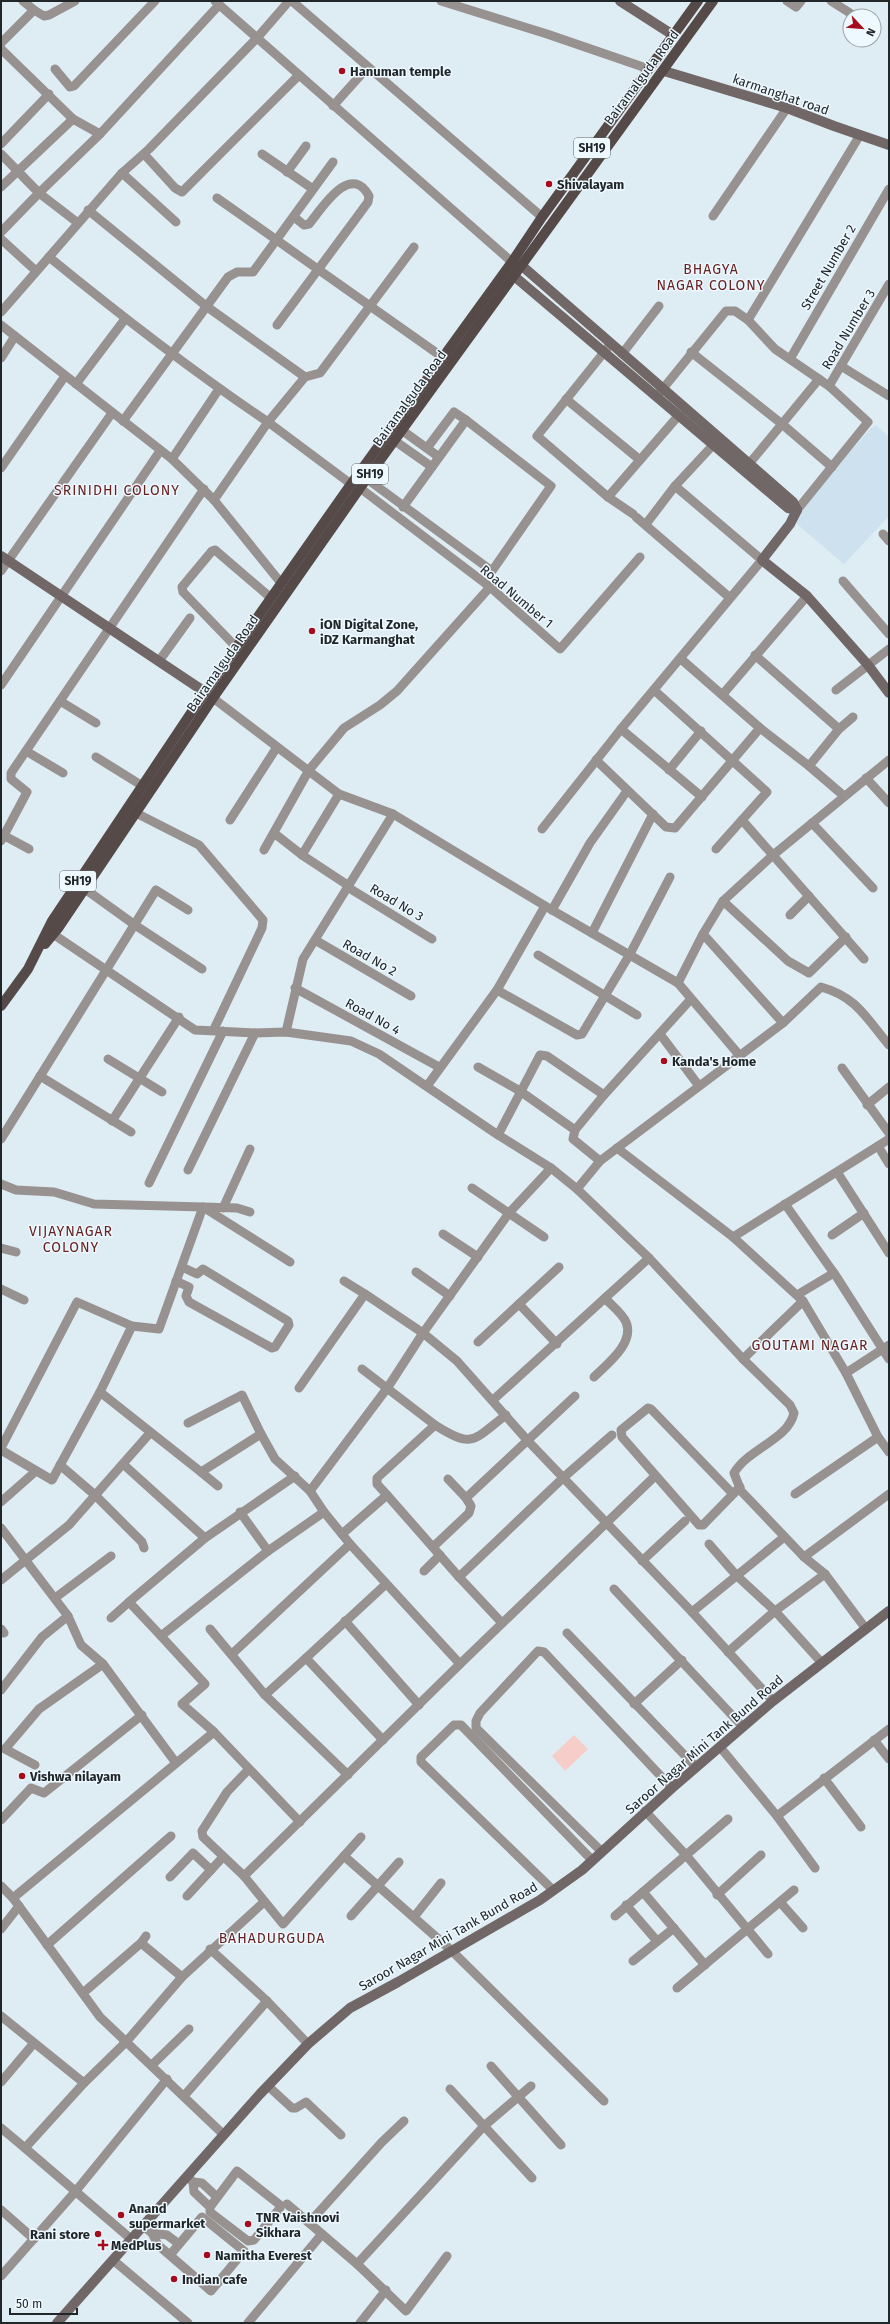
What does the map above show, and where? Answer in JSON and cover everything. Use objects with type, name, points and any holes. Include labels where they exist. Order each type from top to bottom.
[{"type":"main road","points":[[620,1],[673,35]]},
{"type":"main road","name":"Bairamalguda Road","points":[[1,1006],[37,953],[53,934],[85,889],[136,813],[209,695],[236,647],[355,486],[366,479],[395,441],[514,276],[517,264],[542,217],[698,1]]},
{"type":"main road","name":"Bairamalguda Road","points":[[37,953],[52,921],[141,785],[209,695],[355,486],[442,356],[583,180],[638,102],[664,71],[713,1]]},
{"type":"main road","name":"karmanghat road","points":[[664,71],[786,108],[889,144]]},
{"type":"main road","points":[[574,173],[583,180]]},
{"type":"main road","points":[[517,264],[607,348],[622,354],[679,415],[788,508],[797,510]]},
{"type":"main road","points":[[514,276],[607,348],[660,393],[749,464],[793,502],[797,510]]},
{"type":"main road","points":[[797,510],[790,524],[762,560],[807,596],[868,665],[889,693]]},
{"type":"main road","points":[[4,559],[209,695]]},
{"type":"main road","name":"Saroor Nagar Mini Tank Bund Road","points":[[57,2323],[143,2226],[190,2179],[224,2135],[268,2086],[308,2044],[350,2008],[452,1951],[552,1890],[592,1860],[672,1788],[773,1701],[821,1662],[889,1611]]},
{"type":"street","points":[[23,1],[44,16],[75,1]]},
{"type":"street","points":[[55,70],[70,87],[74,86],[155,1]]},
{"type":"street","points":[[1,312],[88,210],[122,173],[144,154],[257,38],[290,1],[542,217]]},
{"type":"street","points":[[787,1],[796,7],[801,1]]},
{"type":"street","points":[[831,1],[842,8]]},
{"type":"street","points":[[446,2],[547,34],[649,69]]},
{"type":"street","points":[[1,232],[100,134],[217,3],[333,106],[517,264]]},
{"type":"street","points":[[1,43],[34,10]]},
{"type":"street","points":[[1,49],[73,119],[100,134]]},
{"type":"street","points":[[333,106],[367,68]]},
{"type":"street","points":[[144,154],[175,188],[182,192],[299,75]]},
{"type":"street","points":[[1,144],[49,94]]},
{"type":"street","points":[[713,216],[786,108]]},
{"type":"street","points":[[1,187],[73,119]]},
{"type":"street","points":[[748,320],[860,135]]},
{"type":"street","points":[[287,172],[306,146]]},
{"type":"street","points":[[1,154],[16,172],[23,175],[39,193],[78,223]]},
{"type":"street","points":[[262,154],[313,189]]},
{"type":"street","points":[[123,422],[228,277],[237,272],[253,272],[333,162]]},
{"type":"street","points":[[122,173],[176,222]]},
{"type":"street","points":[[277,325],[368,202],[369,196],[356,184],[345,185],[333,194],[309,224],[304,225],[294,217]]},
{"type":"street","name":"Street Number 2","points":[[790,359],[889,189]]},
{"type":"street","points":[[217,198],[369,307],[451,363]]},
{"type":"street","points":[[88,210],[206,306],[305,377]]},
{"type":"street","points":[[1,239],[36,271]]},
{"type":"street","points":[[214,500],[268,422],[305,377],[320,373],[414,247]]},
{"type":"street","name":"Road Number 1","points":[[49,257],[125,319],[171,354],[268,422],[490,587],[560,649],[640,557]]},
{"type":"street","name":"Road Number 3","points":[[829,386],[889,284]]},
{"type":"street","points":[[622,354],[659,306]]},
{"type":"street","points":[[660,393],[691,352],[726,311],[735,311],[748,320],[775,349],[829,386],[868,422],[797,510]]},
{"type":"street","points":[[76,384],[125,319]]},
{"type":"street","points":[[1,325],[172,459],[214,500],[282,583]]},
{"type":"street","points":[[1,358],[15,336]]},
{"type":"street","points":[[607,348],[537,436],[608,497],[646,524],[729,597]]},
{"type":"street","points":[[691,352],[782,424],[832,467]]},
{"type":"street","points":[[841,366],[889,396]]},
{"type":"street","points":[[1,468],[65,376]]},
{"type":"street","points":[[749,464],[819,379]]},
{"type":"street","points":[[172,459],[219,389]]},
{"type":"street","points":[[566,399],[640,460]]},
{"type":"street","points":[[366,479],[493,570],[551,486],[454,412],[427,448]]},
{"type":"street","points":[[1,571],[4,559],[112,413]]},
{"type":"street","points":[[608,497],[679,415]]},
{"type":"street","points":[[404,507],[466,420]]},
{"type":"street","points":[[403,430],[439,457]]},
{"type":"street","points":[[395,441],[432,467]]},
{"type":"street","points":[[646,524],[676,486],[714,444]]},
{"type":"street","points":[[1,685],[60,596],[160,451]]},
{"type":"street","points":[[542,829],[621,729],[681,659],[729,597],[762,560],[676,486]]},
{"type":"street","points":[[29,850],[2,837],[27,792],[14,782],[11,776],[26,750],[204,489]]},
{"type":"street","points":[[236,647],[183,592],[182,587],[212,551],[215,550],[271,598]]},
{"type":"street","points":[[843,581],[889,634]]},
{"type":"street","points":[[264,850],[309,770],[344,728],[380,705],[397,691],[490,587]]},
{"type":"street","points":[[723,694],[755,654],[807,596]]},
{"type":"street","points":[[159,661],[190,618]]},
{"type":"street","points":[[836,690],[889,648]]},
{"type":"street","points":[[755,654],[839,729]]},
{"type":"street","points":[[681,659],[723,694],[760,728],[809,766],[844,796]]},
{"type":"street","points":[[654,690],[733,759],[767,792],[716,849]]},
{"type":"street","points":[[209,695],[339,794],[392,814],[548,908],[678,983],[740,1056]]},
{"type":"street","points":[[60,700],[96,723]]},
{"type":"street","points":[[809,766],[839,729],[853,717]]},
{"type":"street","points":[[596,760],[666,827],[675,828],[760,728]]},
{"type":"street","points":[[621,729],[702,797]]},
{"type":"street","points":[[669,770],[701,731]]},
{"type":"street","points":[[230,820],[277,747]]},
{"type":"street","points":[[26,750],[63,773]]},
{"type":"street","points":[[96,757],[141,785]]},
{"type":"street","points":[[678,983],[703,934],[723,901],[772,856],[889,760]]},
{"type":"street","points":[[866,778],[889,803]]},
{"type":"street","points":[[427,1086],[439,1067],[497,990],[590,843],[627,791]]},
{"type":"street","points":[[302,855],[339,794]]},
{"type":"street","points":[[136,813],[199,845],[263,920],[262,928],[219,1030],[149,1183]]},
{"type":"street","points":[[286,1032],[295,988],[303,959],[349,887],[392,814]]},
{"type":"street","points":[[592,933],[653,814]]},
{"type":"street","points":[[742,820],[772,856],[846,937],[864,959]]},
{"type":"street","points":[[812,823],[873,888]]},
{"type":"street","name":"Road No 3","points":[[274,832],[302,855],[349,887],[432,939]]},
{"type":"street","points":[[497,990],[579,1035],[583,1032],[603,994],[630,954],[670,877]]},
{"type":"street","points":[[85,889],[134,925],[202,969]]},
{"type":"street","points":[[1,1139],[105,969],[156,890],[188,910]]},
{"type":"street","points":[[790,915],[809,896]]},
{"type":"street","points":[[723,901],[788,961],[809,973],[821,987],[837,992],[851,999],[889,1045]]},
{"type":"street","points":[[53,934],[179,1017],[196,1030],[255,1033],[286,1032],[351,1041],[379,1054],[498,1135],[551,1168],[578,1189],[649,1258],[743,1359],[790,1405],[794,1413],[792,1421],[787,1429],[748,1455],[739,1464],[737,1481],[741,1491],[783,1538],[825,1574],[866,1629]]},
{"type":"street","points":[[703,934],[783,1023]]},
{"type":"street","points":[[809,973],[846,937]]},
{"type":"street","name":"Road No 2","points":[[315,940],[411,996]]},
{"type":"street","points":[[538,955],[637,1015]]},
{"type":"street","points":[[578,1189],[600,1161],[783,1023],[821,987]]},
{"type":"street","name":"Road No 4","points":[[295,988],[439,1067]]},
{"type":"street","points":[[600,1161],[576,1144],[573,1139],[575,1130],[604,1095],[691,999]]},
{"type":"street","points":[[112,1121],[179,1017]]},
{"type":"street","points":[[188,1170],[255,1033]]},
{"type":"street","points":[[663,1038],[700,1086]]},
{"type":"street","points":[[498,1135],[537,1059],[544,1055],[604,1095]]},
{"type":"street","points":[[108,1059],[162,1092]]},
{"type":"street","points":[[478,1067],[520,1091],[575,1130]]},
{"type":"street","points":[[842,1068],[867,1105],[889,1133]]},
{"type":"street","points":[[40,1076],[131,1132]]},
{"type":"street","points":[[867,1105],[889,1087]]},
{"type":"street","points":[[733,1237],[889,1139]]},
{"type":"street","points":[[878,1146],[889,1164]]},
{"type":"street","points":[[617,1148],[733,1237],[800,1298],[846,1373],[878,1437],[889,1452]]},
{"type":"street","points":[[223,1208],[250,1149]]},
{"type":"street","points":[[310,1491],[388,1387],[424,1333],[509,1213],[551,1168]]},
{"type":"street","points":[[836,1172],[889,1253]]},
{"type":"street","points":[[1,1184],[16,1190],[54,1192],[94,1204],[237,1208],[250,1212]]},
{"type":"street","points":[[472,1188],[544,1237]]},
{"type":"street","points":[[785,1204],[886,1347],[889,1359]]},
{"type":"street","points":[[203,1207],[290,1262]]},
{"type":"street","points":[[132,1326],[100,1392],[52,1480],[1,1449],[78,1302],[132,1326],[159,1329],[203,1207]]},
{"type":"street","points":[[832,1235],[864,1213]]},
{"type":"street","points":[[443,1234],[478,1257]]},
{"type":"street","points":[[1,1248],[16,1252]]},
{"type":"street","points":[[493,1400],[557,1344],[649,1258]]},
{"type":"street","points":[[176,1281],[189,1287],[186,1296],[190,1302],[272,1348],[275,1347],[289,1325],[288,1321],[203,1269],[197,1274],[182,1267]]},
{"type":"street","points":[[478,1342],[559,1268]]},
{"type":"street","points":[[416,1272],[450,1296]]},
{"type":"street","points":[[743,1359],[800,1298],[834,1273]]},
{"type":"street","points":[[344,1281],[424,1333],[457,1361],[528,1441],[692,1612],[773,1701]]},
{"type":"street","points":[[1,1289],[24,1300]]},
{"type":"street","points":[[299,1388],[365,1294]]},
{"type":"street","points":[[594,1377],[620,1351],[628,1330],[625,1321],[605,1298]]},
{"type":"street","points":[[519,1304],[557,1344]]},
{"type":"street","points":[[846,1373],[886,1347]]},
{"type":"street","points":[[362,1369],[388,1387],[435,1425],[455,1438],[464,1441],[474,1440],[506,1415]]},
{"type":"street","points":[[100,1392],[218,1486]]},
{"type":"street","points":[[188,1424],[242,1395],[275,1459],[310,1491],[324,1512],[350,1544],[460,1664]]},
{"type":"street","points":[[466,1498],[575,1396]]},
{"type":"street","points":[[728,1489],[651,1408],[648,1408],[621,1430],[622,1437],[700,1525],[703,1525],[728,1489],[737,1481]]},
{"type":"street","points":[[435,1425],[377,1478],[377,1484],[459,1577],[502,1623]]},
{"type":"street","points":[[1,1580],[69,1525],[150,1433]]},
{"type":"street","points":[[201,1472],[261,1434]]},
{"type":"street","points":[[459,1577],[564,1477],[612,1435]]},
{"type":"street","points":[[795,1494],[878,1437]]},
{"type":"street","points":[[123,1464],[205,1538]]},
{"type":"street","points":[[60,1465],[95,1495],[142,1542],[144,1548]]},
{"type":"street","points":[[1,1502],[36,1471]]},
{"type":"street","points":[[111,1618],[205,1538],[240,1512],[295,1476]]},
{"type":"street","points":[[244,1876],[502,1623],[653,1478]]},
{"type":"street","points":[[433,1547],[469,1514],[471,1506],[466,1498],[448,1479]]},
{"type":"street","points":[[728,1489],[737,1481]]},
{"type":"street","points":[[804,1557],[889,1494]]},
{"type":"street","points":[[342,1534],[387,1495]]},
{"type":"street","points":[[240,1512],[268,1551]]},
{"type":"street","points":[[160,1636],[268,1551],[324,1512]]},
{"type":"street","points":[[642,1561],[685,1521]]},
{"type":"street","points":[[1,1528],[68,1616],[80,1644],[103,1664],[176,1763]]},
{"type":"street","points":[[692,1612],[736,1574],[783,1538]]},
{"type":"street","points":[[232,1654],[350,1544]]},
{"type":"street","points":[[709,1544],[736,1574],[776,1611],[821,1662]]},
{"type":"street","points":[[424,1571],[440,1555]]},
{"type":"street","points":[[55,1598],[111,1556]]},
{"type":"street","points":[[728,1652],[776,1611],[825,1574]]},
{"type":"street","points":[[265,1695],[386,1584]]},
{"type":"street","points":[[614,1589],[744,1727]]},
{"type":"street","points":[[129,1602],[205,1684],[182,1704],[214,1732],[300,1822]]},
{"type":"street","points":[[1,1690],[42,1637],[68,1616]]},
{"type":"street","points":[[345,1621],[419,1705]]},
{"type":"street","points":[[210,1629],[265,1695],[348,1775]]},
{"type":"street","points":[[567,1633],[696,1767]]},
{"type":"street","points":[[601,1851],[476,1728],[480,1713],[538,1651],[544,1652],[672,1788]]},
{"type":"street","points":[[306,1658],[383,1740]]},
{"type":"street","points":[[634,1704],[682,1660]]},
{"type":"street","points":[[35,1765],[2,1750],[39,1709],[103,1664]]},
{"type":"street","points":[[1,1820],[31,1788],[44,1793],[142,1715]]},
{"type":"street","points":[[552,1890],[421,1762],[421,1757],[454,1725],[461,1725],[592,1860]]},
{"type":"street","points":[[777,1816],[889,1729]]},
{"type":"street","points":[[1,1929],[16,1902],[176,1763],[214,1732]]},
{"type":"street","points":[[874,1740],[889,1759]]},
{"type":"street","points":[[720,1747],[777,1816],[815,1868]]},
{"type":"street","points":[[250,1769],[227,1792],[202,1831],[203,1837],[244,1876],[283,1924],[361,1837]]},
{"type":"street","points":[[824,1778],[861,1827]]},
{"type":"street","points":[[646,1811],[686,1855],[717,1895],[768,1954]]},
{"type":"street","points":[[615,1916],[728,1819]]},
{"type":"street","points":[[47,1945],[171,1836]]},
{"type":"street","points":[[170,1877],[193,1853],[211,1870]]},
{"type":"street","points":[[717,1895],[761,1855]]},
{"type":"street","points":[[344,1856],[378,1884],[452,1951],[604,2101]]},
{"type":"street","points":[[187,1896],[223,1857]]},
{"type":"street","points":[[350,1916],[399,1862]]},
{"type":"street","points":[[414,1917],[441,1883]]},
{"type":"street","points":[[1,1886],[16,1902],[100,2017],[167,2079],[224,2135]]},
{"type":"street","points":[[677,1988],[794,1890]]},
{"type":"street","points":[[643,1892],[706,1965]]},
{"type":"street","points":[[25,2148],[84,2083],[126,2042],[182,1977],[210,1949],[264,1902]]},
{"type":"street","points":[[780,1902],[802,1928]]},
{"type":"street","points":[[626,1905],[657,1941]]},
{"type":"street","points":[[633,1961],[674,1928]]},
{"type":"street","points":[[83,1993],[143,1940],[182,1977]]},
{"type":"street","points":[[210,1949],[267,2001],[308,2044]]},
{"type":"street","points":[[184,2096],[267,2001]]},
{"type":"street","points":[[1,2016],[84,2083]]},
{"type":"street","points":[[152,2065],[189,2029]]},
{"type":"street","points":[[1,2082],[34,2043]]},
{"type":"street","points":[[491,2066],[561,2145]]},
{"type":"street","points":[[1,2276],[75,2192],[167,2079]]},
{"type":"street","points":[[268,2086],[292,2108],[296,2108],[301,2103],[306,2102],[341,2135]]},
{"type":"street","points":[[357,2264],[484,2126],[532,2086]]},
{"type":"street","points":[[450,2089],[532,2178]]},
{"type":"street","points":[[309,2222],[382,2142],[404,2121]]},
{"type":"street","points":[[1,2128],[131,2239]]},
{"type":"street","points":[[190,2179],[194,2192],[210,2207],[210,2212],[248,2241],[254,2240],[280,2208],[280,2205],[240,2172],[235,2173],[210,2207]]},
{"type":"street","points":[[190,2179],[202,2183],[217,2197]]},
{"type":"street","points":[[287,2204],[386,2290],[406,2311],[447,2256]]},
{"type":"street","points":[[1,2210],[34,2238]]},
{"type":"street","points":[[143,2226],[152,2233],[158,2245],[211,2291],[244,2251],[202,2217],[170,2255]]},
{"type":"street","points":[[152,2233],[167,2236],[179,2244]]},
{"type":"street","points":[[248,2323],[322,2234]]},
{"type":"street","points":[[113,2260],[188,2323]]},
{"type":"street","points":[[360,2323],[386,2290]]},
{"type":"shaded area","points":[[876,425],[889,437],[889,516],[844,564],[797,524],[798,512],[870,429]]},
{"type":"shaded area","points":[[574,1735],[588,1749],[565,1771],[552,1756]]},
{"type":"place","name":"Hanuman temple","points":[[342,71]]},
{"type":"place","name":"Shivalayam","points":[[549,184]]},
{"type":"place","name":"iON Digital Zone, iDZ Karmanghat","points":[[312,631]]},
{"type":"place","name":"Kanda's Home","points":[[664,1061]]},
{"type":"place","name":"Vishwa nilayam","points":[[22,1776]]},
{"type":"place","name":"Anand supermarket","points":[[121,2215]]},
{"type":"place","name":"TNR Vaishnovi Sikhara","points":[[248,2224]]},
{"type":"place","name":"Rani store","points":[[98,2234]]},
{"type":"place","name":"MedPlus","points":[[103,2245]]},
{"type":"place","name":"Namitha Everest","points":[[207,2255]]},
{"type":"place","name":"Indian cafe","points":[[174,2279]]},
{"type":"district","name":"BHAGYA NAGAR COLONY","points":[[711,278]]},
{"type":"district","name":"SRINIDHI COLONY","points":[[117,490]]},
{"type":"district","name":"VIJAYNAGAR COLONY","points":[[71,1240]]},
{"type":"district","name":"GOUTAMI NAGAR","points":[[810,1345]]},
{"type":"district","name":"BAHADURGUDA","points":[[272,1938]]}]
